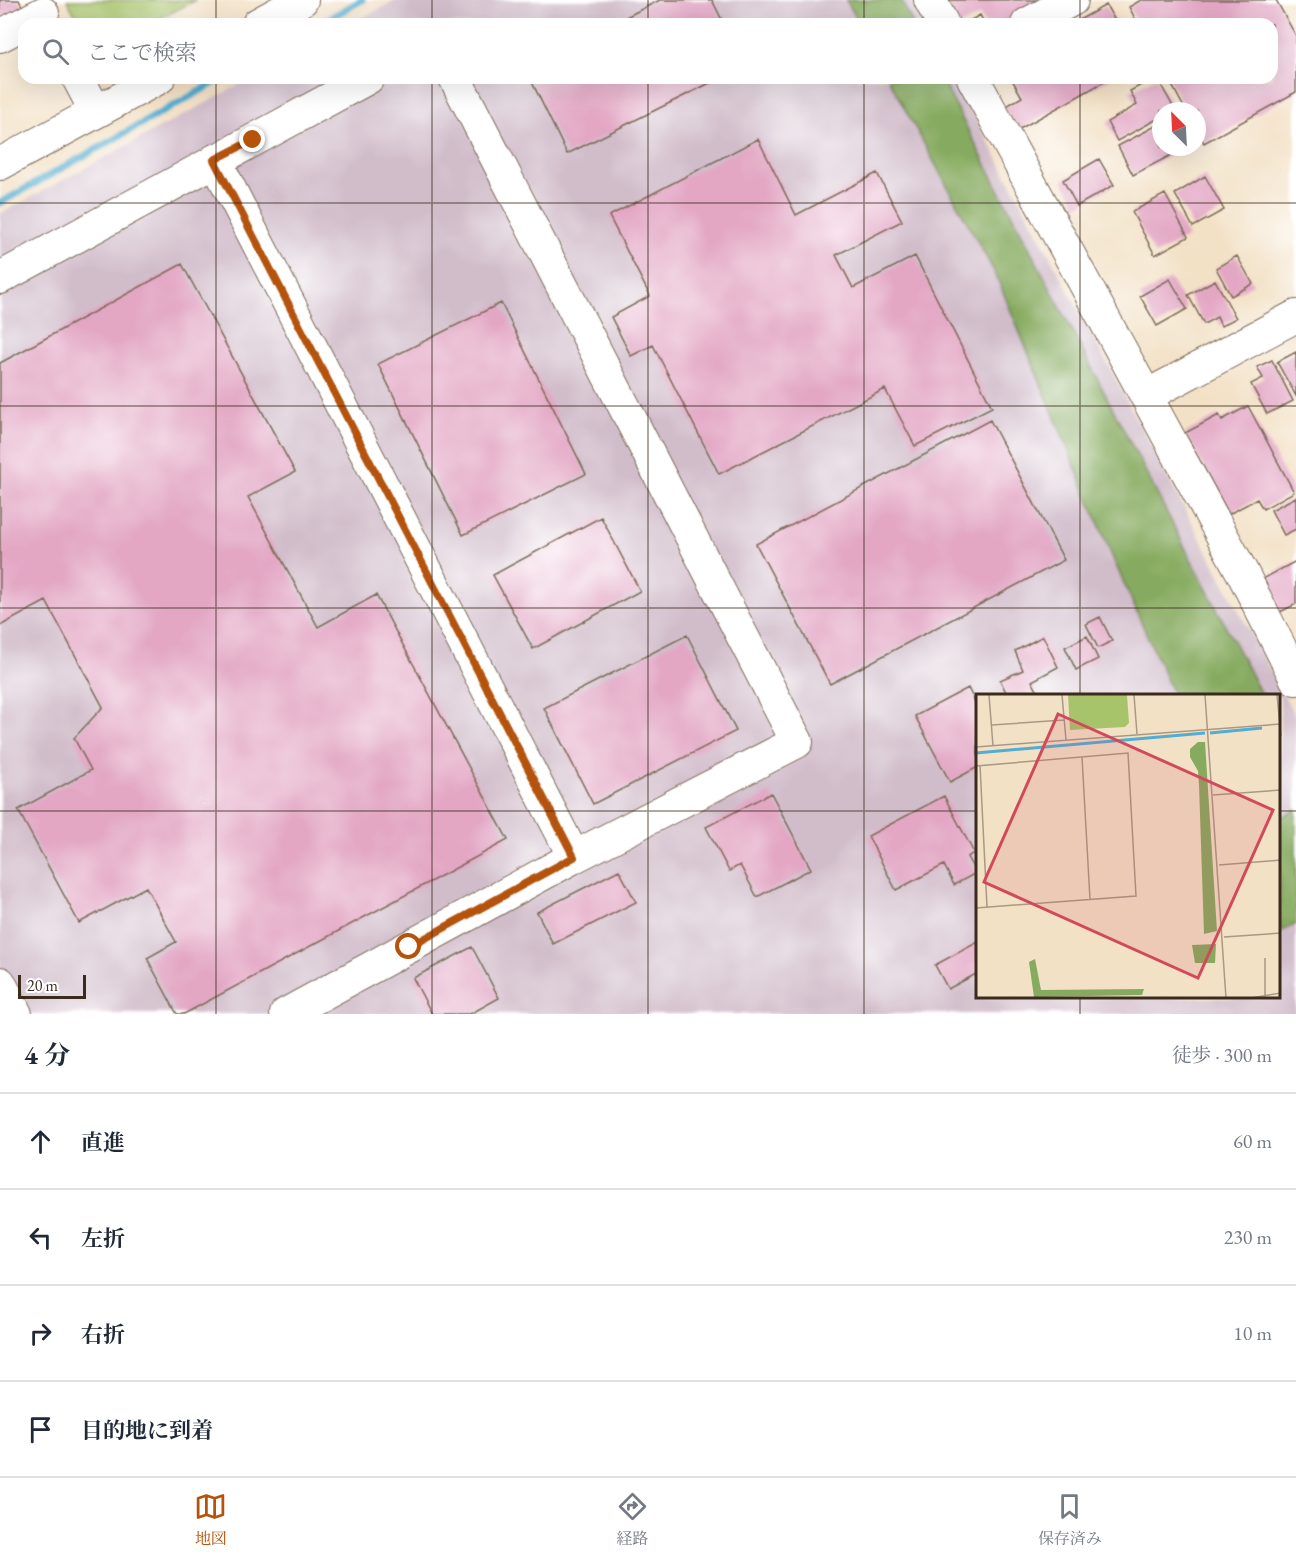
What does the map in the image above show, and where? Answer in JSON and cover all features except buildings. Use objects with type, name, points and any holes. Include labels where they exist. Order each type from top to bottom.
[{"type":"street","points":[[269,18],[302,0]]},
{"type":"street","points":[[930,0],[940,18]]},
{"type":"street","points":[[1038,18],[1072,0]]},
{"type":"street","points":[[0,36],[18,26]]},
{"type":"street","points":[[81,84],[96,112]]},
{"type":"street","points":[[0,164],[148,84]]},
{"type":"street","points":[[0,278],[357,84]]},
{"type":"street","points":[[286,1014],[574,857],[797,742],[458,84]]},
{"type":"street","points":[[976,84],[1243,574],[1296,679]]},
{"type":"street","points":[[214,160],[574,857]]},
{"type":"street","points":[[1146,396],[1296,316]]},
{"type":"street","points":[[0,983],[16,1014]]},
{"type":"shaded area","points":[[396,0],[913,0],[923,18],[362,18]]},
{"type":"shaded area","points":[[241,84],[958,84],[1296,718],[1296,1014],[0,1014],[0,214]]},
{"type":"green space","points":[[67,0],[196,0],[161,18],[77,18]]},
{"type":"green space","points":[[846,0],[901,0],[910,18],[856,18]]},
{"type":"green space","points":[[891,84],[944,84],[1261,694],[1173,694],[1115,563],[996,275]]},
{"type":"green space","points":[[1296,810],[1296,924],[1281,932],[1281,818]]},
{"type":"waterway","points":[[330,18],[362,0]]},
{"type":"waterway","points":[[0,203],[212,84]]},
{"type":"route","points":[[253,140],[214,160],[574,857],[409,947]]}]
